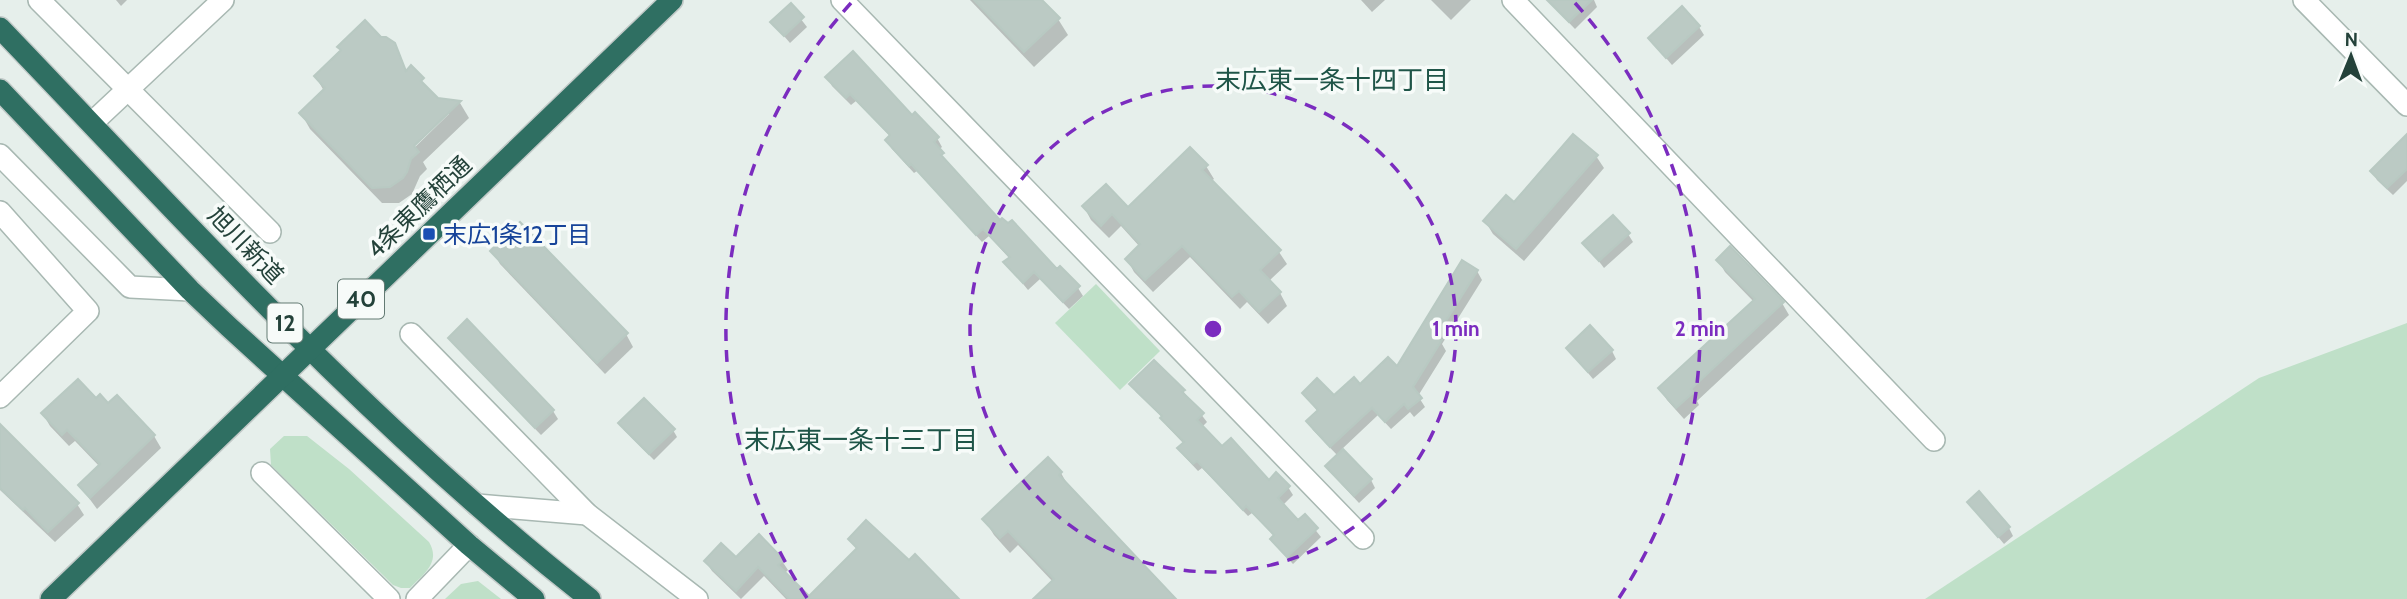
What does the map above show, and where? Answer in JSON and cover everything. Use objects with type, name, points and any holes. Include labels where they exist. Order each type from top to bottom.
[{"type":"highway","name":"4条東鷹栖通","points":[[51,599],[672,0]]},
{"type":"highway","name":"旭川新道","points":[[0,28],[311,349],[477,505],[590,599]]},
{"type":"highway","name":"12","points":[[0,90],[190,290],[282,377],[469,545],[534,599]]},
{"type":"street","points":[[38,0],[270,232]]},
{"type":"street","points":[[92,123],[223,0]]},
{"type":"street","points":[[842,0],[1363,538]]},
{"type":"street","points":[[1513,0],[1934,440]]},
{"type":"street","points":[[2304,0],[2407,105]]},
{"type":"street","points":[[0,155],[130,287],[190,290]]},
{"type":"street","points":[[0,212],[88,311],[0,397]]},
{"type":"street","points":[[411,334],[587,514],[697,599]]},
{"type":"street","points":[[262,473],[389,599]]},
{"type":"street","points":[[477,505],[587,514]]},
{"type":"street","points":[[416,599],[469,545]]},
{"type":"green space","points":[[1096,284],[1160,351],[1120,390],[1055,323]]},
{"type":"green space","points":[[2407,323],[2407,599],[1925,599],[2259,378]]},
{"type":"green space","points":[[284,436],[307,436],[349,469],[429,542],[432,562],[410,588],[393,585],[271,465],[270,449]]},
{"type":"green space","points":[[478,581],[501,599],[445,599],[461,584]]},
{"type":"building","points":[[974,0],[1042,0],[1060,18],[1024,52]]},
{"type":"building","points":[[1547,0],[1592,0],[1569,22]]},
{"type":"building","points":[[791,3],[804,17],[784,36],[770,22]]},
{"type":"building","points":[[1682,6],[1700,26],[1666,58],[1648,38]]},
{"type":"building","points":[[365,20],[381,37],[395,43],[406,71],[411,65],[424,78],[421,81],[438,98],[461,101],[414,146],[419,152],[411,159],[403,178],[390,187],[372,188],[299,113],[325,88],[314,76],[341,50],[337,47]]},
{"type":"building","points":[[853,51],[912,115],[915,112],[939,137],[934,142],[944,153],[941,155],[1000,220],[1002,218],[1008,223],[1012,220],[1057,269],[1060,266],[1080,286],[1063,302],[1034,272],[1023,283],[1003,262],[1010,257],[983,229],[976,235],[911,164],[909,166],[885,140],[890,135],[850,94],[846,98],[825,77]]},
{"type":"building","points":[[1573,134],[1598,155],[1516,249],[1483,221],[1506,195],[1514,202]]},
{"type":"building","points":[[2407,134],[2407,169],[2387,188],[2370,171]]},
{"type":"building","points":[[1190,147],[1208,165],[1202,170],[1281,250],[1260,270],[1281,292],[1259,312],[1239,291],[1232,297],[1182,246],[1145,280],[1125,259],[1140,244],[1112,214],[1101,226],[1082,206],[1106,184],[1128,207]]},
{"type":"building","points":[[1613,215],[1630,233],[1599,261],[1582,243]]},
{"type":"building","points":[[520,222],[628,333],[597,363],[490,251]]},
{"type":"building","points":[[1730,246],[1784,302],[1691,389],[1694,392],[1676,408],[1658,388],[1755,299],[1716,260]]},
{"type":"building","points":[[1462,260],[1478,270],[1436,337],[1442,340],[1413,387],[1422,398],[1408,409],[1404,404],[1385,422],[1372,408],[1330,447],[1306,421],[1318,410],[1302,393],[1317,378],[1334,395],[1354,377],[1360,384],[1388,357],[1397,366]]},
{"type":"building","points":[[467,319],[554,410],[535,428],[448,338]]},
{"type":"building","points":[[1590,325],[1613,350],[1588,372],[1566,348]]},
{"type":"building","points":[[1154,360],[1204,413],[1197,420],[1222,446],[1231,438],[1269,480],[1276,472],[1290,486],[1278,498],[1298,520],[1305,514],[1318,528],[1287,557],[1270,539],[1274,535],[1246,506],[1243,510],[1197,461],[1193,464],[1177,448],[1184,442],[1129,384]]},
{"type":"building","points":[[78,379],[96,398],[100,394],[108,403],[117,395],[155,435],[90,498],[78,485],[100,464],[67,430],[62,435],[41,413]]},
{"type":"building","points":[[644,398],[675,429],[649,454],[618,423]]},
{"type":"building","points":[[0,424],[79,503],[48,532],[25,508],[23,510],[0,488]]},
{"type":"building","points":[[1343,449],[1372,479],[1354,496],[1325,466]]},
{"type":"building","points":[[1048,457],[1062,472],[1059,475],[1176,599],[1033,599],[1054,579],[1008,531],[1000,538],[982,519]]},
{"type":"building","points":[[1979,491],[2010,527],[1998,537],[1967,502]]},
{"type":"building","points":[[866,520],[909,560],[915,554],[959,599],[789,599],[758,567],[736,591],[704,561],[721,543],[736,557],[759,534],[784,560],[778,565],[809,596],[857,548],[848,539]]},
{"type":"place","name":"末広1条12丁目","points":[[429,234]]},
{"type":"district","name":"末広東一条十四丁目","points":[[1332,80]]},
{"type":"district","name":"末広東一条十三丁目","points":[[861,440]]}]
